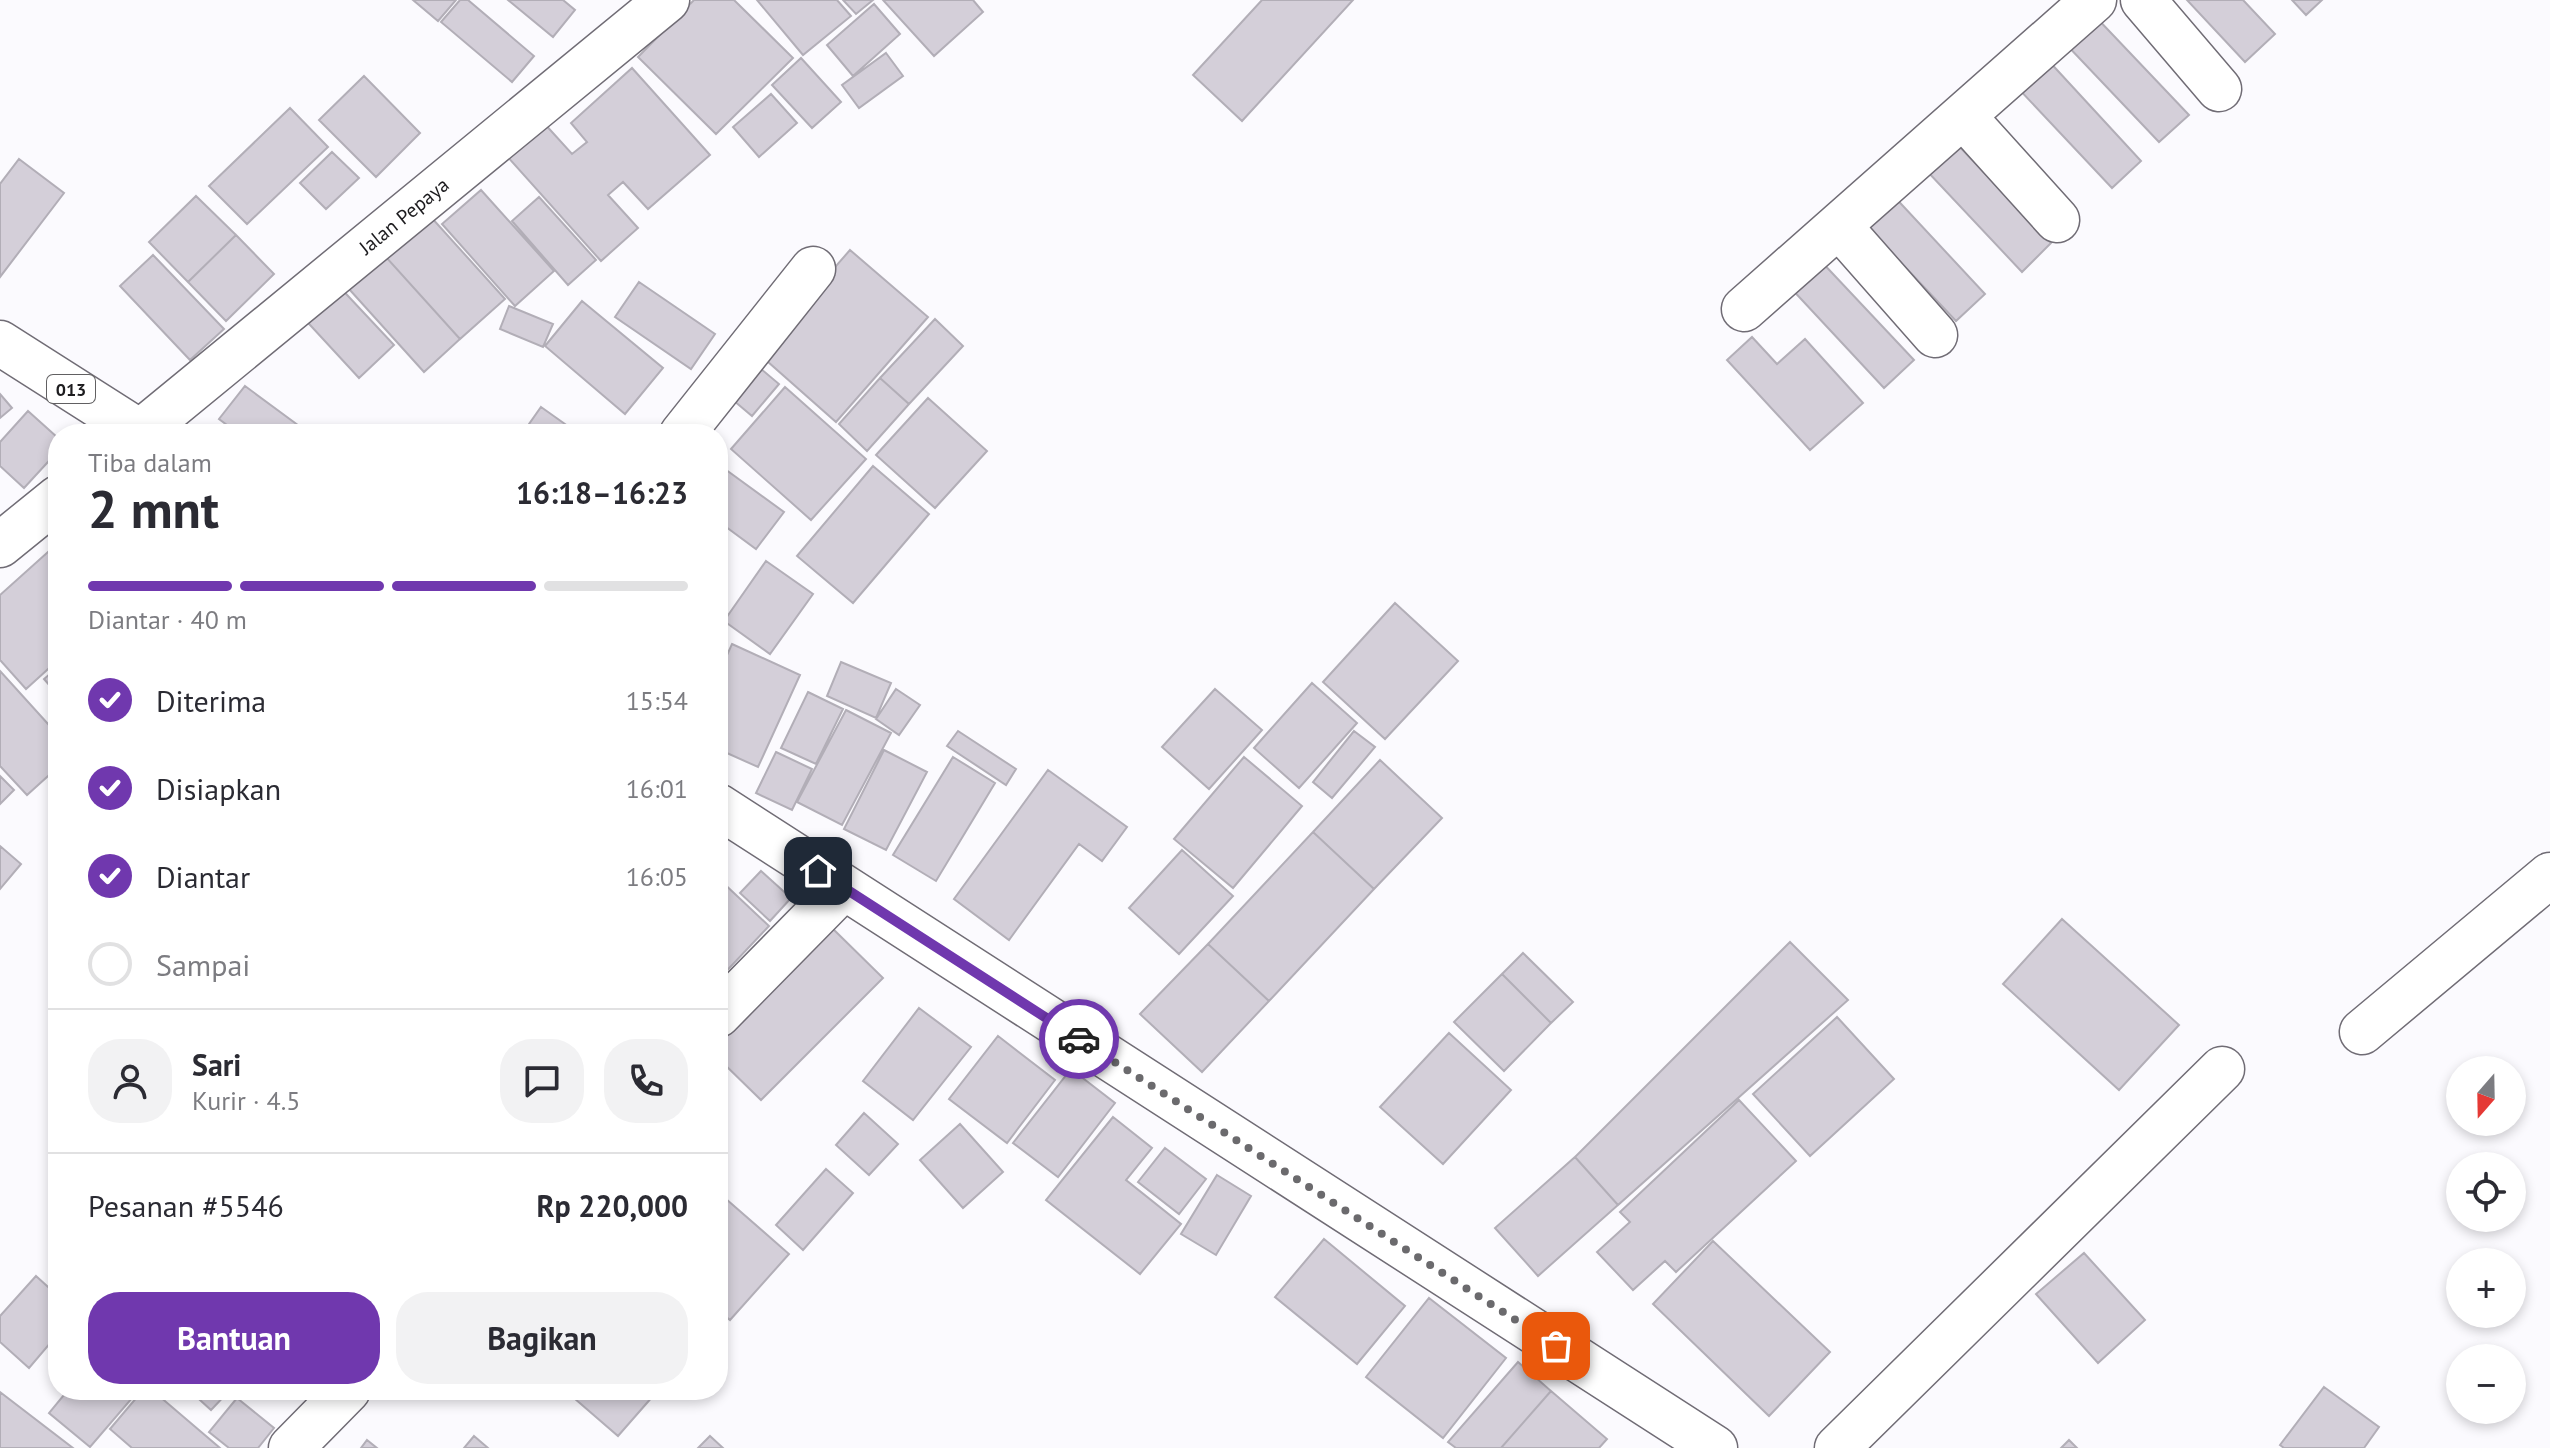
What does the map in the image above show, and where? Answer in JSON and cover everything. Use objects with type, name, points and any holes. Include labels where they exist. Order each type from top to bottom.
[{"type":"street","name":"Jalan Pepaya","points":[[151,424],[667,0]]},
{"type":"street","points":[[1744,309],[2094,0]]},
{"type":"street","points":[[2143,0],[2219,89]]},
{"type":"street","points":[[1963,116],[2057,220]]},
{"type":"street","points":[[1839,226],[1935,335]]},
{"type":"street","points":[[690,424],[813,269]]},
{"type":"street","name":"013","points":[[0,343],[126,424]]},
{"type":"street","points":[[0,545],[48,506]]},
{"type":"street","points":[[728,813],[1715,1448]]},
{"type":"street","points":[[2362,1032],[2550,875]]},
{"type":"street","points":[[728,1005],[843,888]]},
{"type":"street","points":[[1837,1448],[2222,1069]]},
{"type":"street","points":[[291,1448],[338,1400]]},
{"type":"building","points":[[413,0],[456,0],[438,21]]},
{"type":"building","points":[[460,0],[468,0],[534,56],[512,82],[441,22]]},
{"type":"building","points":[[508,0],[563,0],[575,10],[553,37]]},
{"type":"building","points":[[694,0],[734,0],[793,58],[716,134],[638,57]]},
{"type":"building","points":[[757,0],[837,0],[851,16],[803,55]]},
{"type":"building","points":[[843,0],[873,0],[856,14]]},
{"type":"building","points":[[883,0],[973,0],[983,12],[934,56]]},
{"type":"building","points":[[1262,0],[1353,0],[1242,121],[1193,75]]},
{"type":"building","points":[[2187,0],[2243,0],[2275,34],[2245,62]]},
{"type":"building","points":[[2292,0],[2322,0],[2306,15]]},
{"type":"building","points":[[874,4],[900,34],[853,76],[827,45]]},
{"type":"building","points":[[2093,14],[2189,115],[2159,142],[2063,41]]},
{"type":"building","points":[[886,53],[903,76],[859,108],[842,85]]},
{"type":"building","points":[[801,58],[841,102],[812,128],[772,85]]},
{"type":"building","points":[[2046,58],[2141,161],[2112,188],[2016,86]]},
{"type":"building","points":[[632,68],[710,155],[648,209],[623,182],[608,195],[638,228],[601,261],[506,155],[543,122],[572,154],[587,142],[571,123]]},
{"type":"building","points":[[364,76],[420,133],[376,177],[319,120]]},
{"type":"building","points":[[771,94],[797,123],[759,157],[733,127]]},
{"type":"building","points":[[290,108],[328,147],[247,224],[209,186]]},
{"type":"building","points":[[1955,142],[2051,243],[2022,272],[1926,170]]},
{"type":"building","points":[[332,152],[359,178],[326,209],[300,183]]},
{"type":"building","points":[[19,159],[64,193],[0,277],[0,184]]},
{"type":"building","points":[[481,190],[554,271],[515,306],[442,224]]},
{"type":"building","points":[[1890,192],[1985,294],[1956,321],[1860,219]]},
{"type":"building","points":[[196,196],[236,235],[188,282],[149,242]]},
{"type":"building","points":[[539,197],[596,260],[568,285],[512,221]]},
{"type":"building","points":[[421,206],[505,299],[460,339],[376,246]]},
{"type":"building","points":[[236,235],[274,274],[226,321],[188,282]]},
{"type":"building","points":[[376,246],[460,339],[424,372],[340,279]]},
{"type":"building","points":[[850,250],[928,317],[836,422],[759,354]]},
{"type":"building","points":[[153,255],[224,329],[190,360],[120,286]]},
{"type":"building","points":[[1818,258],[1914,360],[1884,388],[1788,285]]},
{"type":"building","points":[[334,281],[394,345],[359,378],[299,313]]},
{"type":"building","points":[[639,282],[715,334],[691,369],[615,317]]},
{"type":"building","points":[[582,301],[663,368],[625,414],[545,346]]},
{"type":"building","points":[[509,306],[553,324],[543,347],[500,329]]},
{"type":"building","points":[[935,319],[963,346],[909,404],[880,378]]},
{"type":"building","points":[[1752,337],[1777,364],[1805,339],[1863,403],[1810,450],[1727,360]]},
{"type":"building","points":[[754,363],[779,384],[752,416],[727,395]]},
{"type":"building","points":[[880,378],[909,404],[867,451],[839,424]]},
{"type":"building","points":[[245,386],[296,424],[226,424],[219,419]]},
{"type":"building","points":[[785,387],[866,459],[811,520],[731,449]]},
{"type":"building","points":[[0,394],[12,408],[0,418]]},
{"type":"building","points":[[928,398],[987,451],[935,508],[876,455]]},
{"type":"building","points":[[541,407],[565,424],[529,424]]},
{"type":"building","points":[[28,411],[48,429],[48,462],[24,488],[0,466],[0,442]]},
{"type":"building","points":[[873,466],[929,514],[853,603],[797,556]]},
{"type":"building","points":[[728,471],[784,512],[756,549],[728,528]]},
{"type":"building","points":[[48,552],[48,669],[26,689],[0,660],[0,595]]},
{"type":"building","points":[[766,561],[813,594],[770,654],[728,624],[728,615]]},
{"type":"building","points":[[1395,603],[1458,661],[1385,739],[1323,682]]},
{"type":"building","points":[[732,644],[800,675],[758,767],[728,754],[728,653]]},
{"type":"building","points":[[841,662],[891,683],[876,718],[827,696]]},
{"type":"building","points":[[0,671],[48,724],[48,776],[27,795],[0,766]]},
{"type":"building","points":[[1312,683],[1357,723],[1299,788],[1254,748]]},
{"type":"building","points":[[896,689],[920,705],[899,735],[876,719]]},
{"type":"building","points":[[1215,689],[1262,730],[1209,789],[1162,747]]},
{"type":"building","points":[[808,692],[843,709],[816,764],[781,748]]},
{"type":"building","points":[[846,710],[891,733],[842,825],[797,802]]},
{"type":"building","points":[[958,731],[1016,769],[1006,785],[947,746]]},
{"type":"building","points":[[1354,731],[1375,747],[1332,798],[1313,782]]},
{"type":"building","points":[[884,750],[927,772],[886,850],[844,829]]},
{"type":"building","points":[[776,752],[812,769],[792,810],[756,793]]},
{"type":"building","points":[[953,757],[995,783],[936,881],[893,855]]},
{"type":"building","points":[[1244,757],[1302,806],[1233,888],[1174,839]]},
{"type":"building","points":[[1380,760],[1442,818],[1374,889],[1313,832]]},
{"type":"building","points":[[1048,770],[1127,827],[1102,861],[1079,844],[1009,940],[954,899]]},
{"type":"building","points":[[0,776],[14,790],[0,804]]},
{"type":"building","points":[[1313,832],[1374,889],[1269,1001],[1208,944]]},
{"type":"building","points":[[0,846],[21,864],[0,889]]},
{"type":"building","points":[[1182,850],[1233,896],[1179,954],[1129,908]]},
{"type":"building","points":[[761,871],[791,898],[770,921],[740,893]]},
{"type":"building","points":[[728,887],[769,926],[728,969]]},
{"type":"building","points":[[2062,919],[2179,1025],[2119,1090],[2003,984]]},
{"type":"building","points":[[828,924],[883,978],[761,1100],[728,1068],[728,1024]]},
{"type":"building","points":[[1790,942],[1848,1000],[1618,1205],[1575,1157]]},
{"type":"building","points":[[1208,944],[1269,1001],[1202,1072],[1140,1014]]},
{"type":"building","points":[[1523,953],[1573,1002],[1551,1023],[1502,974]]},
{"type":"building","points":[[1502,974],[1551,1023],[1504,1071],[1454,1022]]},
{"type":"building","points":[[919,1008],[971,1047],[913,1120],[863,1081]]},
{"type":"building","points":[[1837,1017],[1894,1079],[1810,1156],[1753,1094]]},
{"type":"building","points":[[1449,1033],[1511,1090],[1443,1164],[1380,1107]]},
{"type":"building","points":[[998,1036],[1055,1080],[1007,1143],[949,1099]]},
{"type":"building","points":[[1071,1069],[1115,1103],[1058,1177],[1013,1143]]},
{"type":"building","points":[[1739,1100],[1796,1161],[1676,1272],[1665,1261],[1633,1290],[1597,1252],[1630,1222],[1620,1212]]},
{"type":"building","points":[[864,1113],[898,1144],[869,1175],[836,1145]]},
{"type":"building","points":[[1113,1117],[1152,1148],[1126,1180],[1181,1224],[1140,1274],[1046,1200]]},
{"type":"building","points":[[960,1124],[1003,1172],[963,1208],[920,1160]]},
{"type":"building","points":[[1165,1148],[1206,1179],[1179,1214],[1138,1182]]},
{"type":"building","points":[[1575,1157],[1618,1205],[1538,1276],[1495,1228]]},
{"type":"building","points":[[826,1169],[853,1193],[803,1250],[776,1225]]},
{"type":"building","points":[[1217,1175],[1251,1196],[1216,1255],[1181,1234]]},
{"type":"building","points":[[728,1201],[789,1254],[730,1320],[728,1318]]},
{"type":"building","points":[[1324,1239],[1405,1306],[1357,1364],[1275,1297]]},
{"type":"building","points":[[1713,1241],[1830,1352],[1769,1416],[1653,1304]]},
{"type":"building","points":[[2084,1253],[2145,1320],[2098,1363],[2036,1294]]},
{"type":"building","points":[[36,1276],[48,1287],[48,1346],[29,1368],[0,1342],[0,1316]]},
{"type":"building","points":[[1429,1298],[1506,1358],[1443,1438],[1366,1377]]},
{"type":"building","points":[[1518,1362],[1551,1391],[1501,1448],[1456,1448],[1448,1442]]},
{"type":"building","points":[[2324,1387],[2379,1427],[2364,1448],[2284,1448],[2280,1445]]},
{"type":"building","points":[[1551,1391],[1607,1439],[1599,1448],[1501,1448]]},
{"type":"building","points":[[0,1392],[73,1448],[0,1448]]},
{"type":"building","points":[[60,1400],[130,1400],[90,1447],[49,1413]]},
{"type":"building","points":[[135,1400],[164,1400],[220,1448],[132,1448],[110,1429]]},
{"type":"building","points":[[200,1400],[220,1400],[211,1410]]},
{"type":"building","points":[[235,1400],[239,1400],[274,1428],[258,1448],[229,1448],[209,1432]]},
{"type":"building","points":[[576,1400],[650,1400],[618,1436]]},
{"type":"building","points":[[474,1436],[488,1448],[464,1448]]},
{"type":"building","points":[[710,1436],[723,1448],[698,1448]]},
{"type":"building","points":[[367,1440],[377,1448],[361,1448]]},
{"type":"building","points":[[2069,1440],[2077,1448],[2061,1448]]},
{"type":"way so far","points":[[1079,1039],[1556,1346]]},
{"type":"route","points":[[818,871],[1079,1039]]}]
